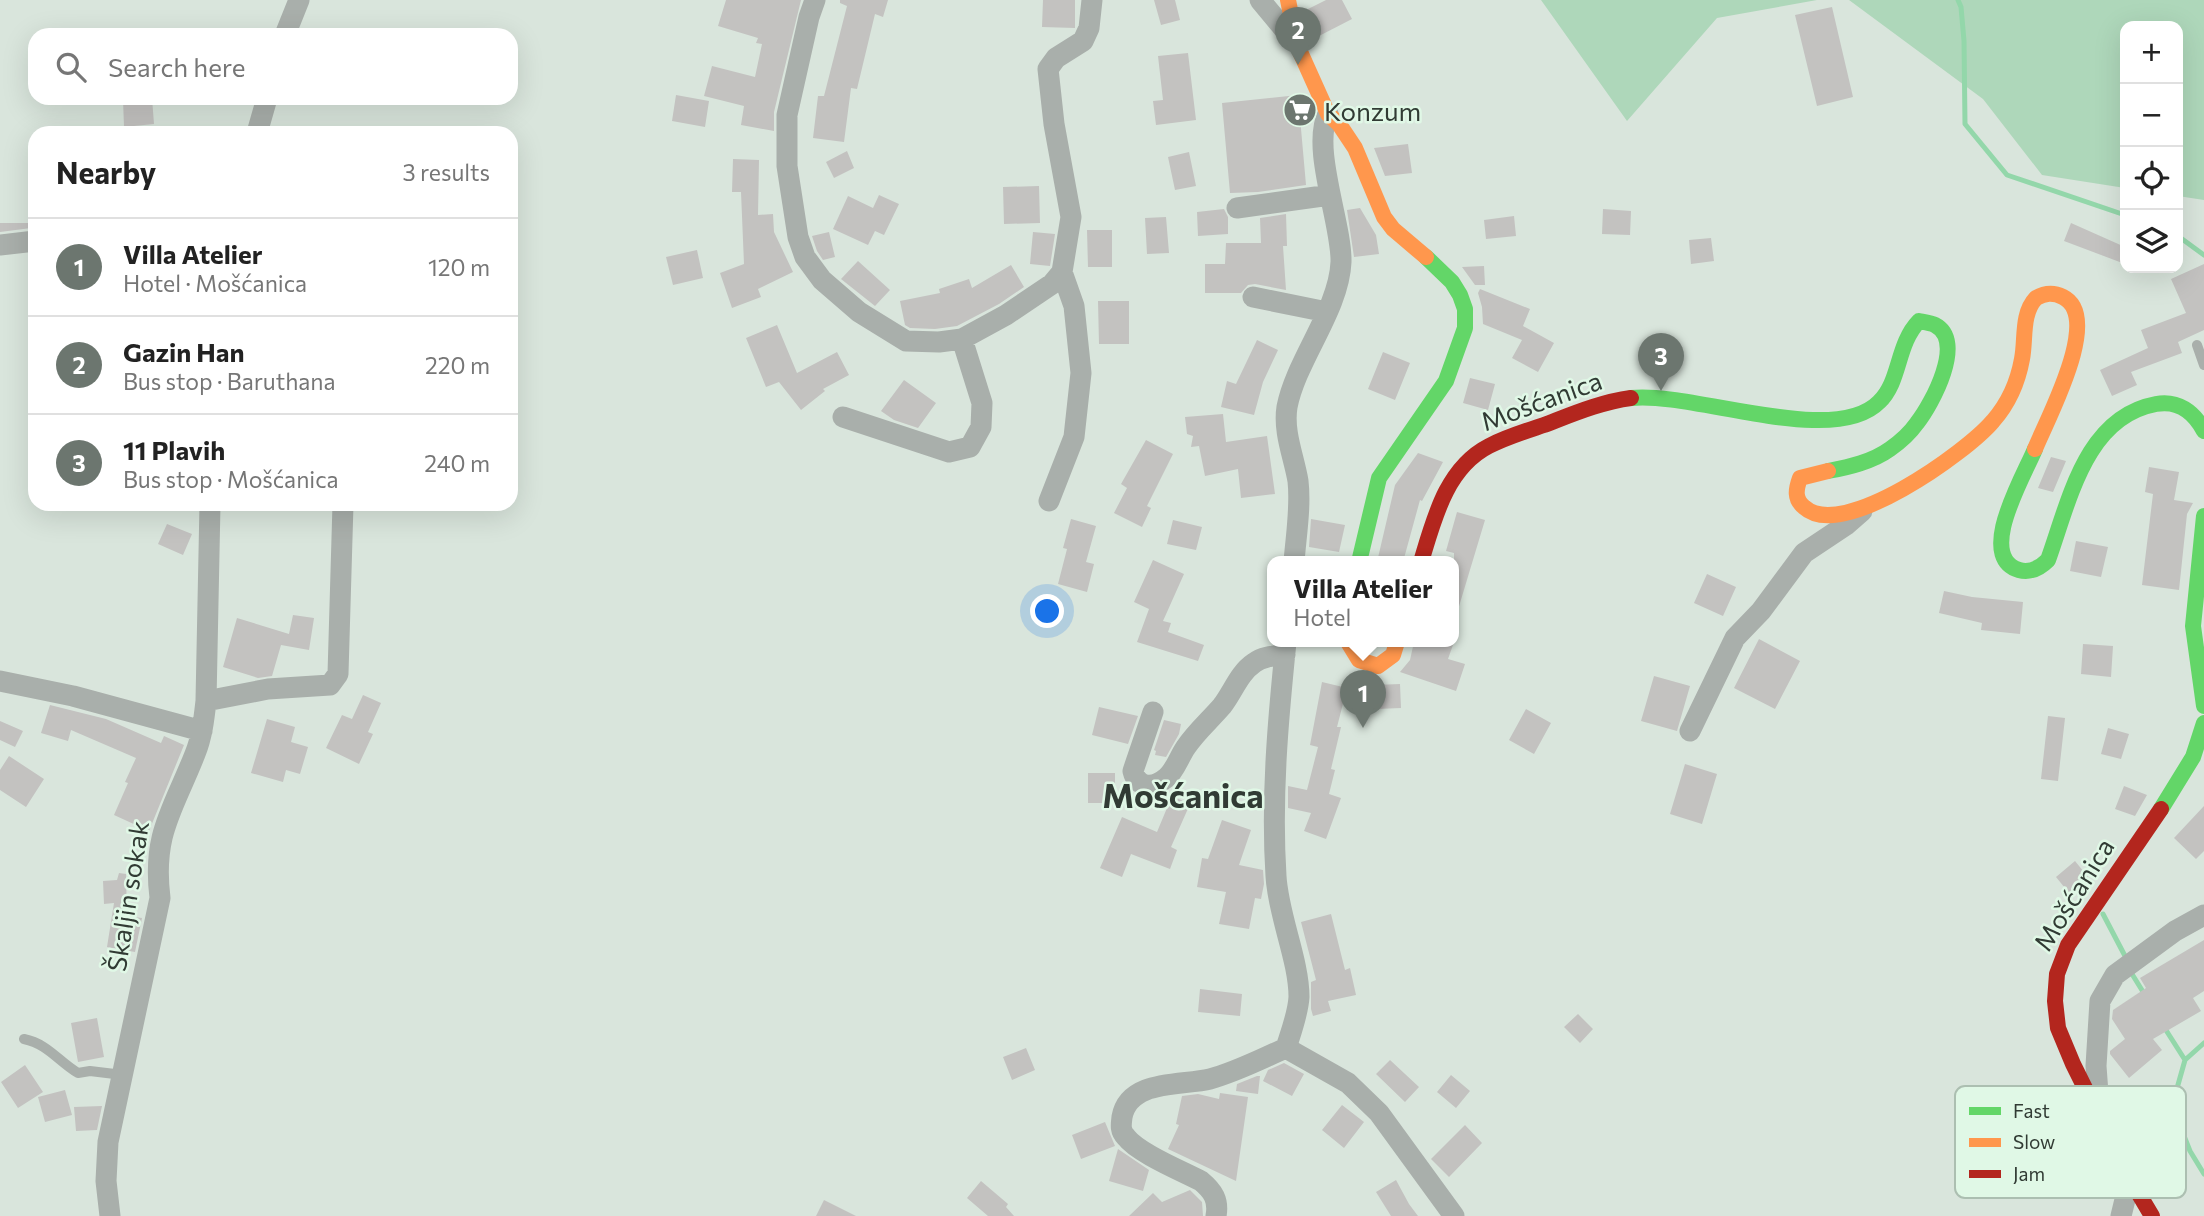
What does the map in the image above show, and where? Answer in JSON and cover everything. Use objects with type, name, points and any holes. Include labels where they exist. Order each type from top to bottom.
[{"type":"main road","points":[[1288,0],[1297,45],[1328,114],[1351,140],[1384,216],[1403,238],[1443,272],[1465,308],[1466,325],[1462,341],[1450,365],[1446,381],[1379,478],[1360,556]]},
{"type":"main road","name":"Mošćanica","points":[[1424,556],[1437,509],[1452,480],[1466,462],[1486,447],[1611,401],[1647,397],[1684,400],[1802,421],[1840,419],[1868,411],[1878,405],[1886,393],[1909,328],[1919,321],[1933,323],[1948,339],[1948,358],[1931,401],[1917,424],[1883,454],[1800,478],[1795,489],[1798,501],[1808,513],[1822,516],[1865,509],[1942,464],[1987,428],[2007,402],[2020,373],[2028,310],[2033,299],[2044,294],[2063,295],[2079,316],[2070,365],[2002,526],[2000,552],[2011,565],[2030,572],[2041,568],[2048,560],[2076,478],[2090,452],[2109,427],[2136,406],[2169,402],[2182,406],[2203,424]]},
{"type":"main road","points":[[2204,516],[2193,626],[2204,706]]},
{"type":"main road","points":[[1350,647],[1354,657],[1366,665],[1378,666],[1393,655],[1395,647]]},
{"type":"main road","name":"Mošćanica","points":[[2084,1086],[2058,1028],[2055,1001],[2057,974],[2068,945],[2084,919],[2175,791],[2193,757],[2204,723]]},
{"type":"main road","name":"Mošćanica","points":[[2141,1198],[2152,1216]]},
{"type":"street","points":[[288,28],[299,0]]},
{"type":"street","points":[[815,0],[787,115],[787,166],[798,237],[805,257],[822,280],[859,312],[906,341],[939,342],[962,339],[1006,315],[1052,284],[1062,272]]},
{"type":"street","points":[[1049,501],[1074,437],[1081,373],[1074,306],[1062,272],[1071,217],[1054,124],[1048,69],[1056,58],[1083,41],[1089,28],[1092,0]]},
{"type":"street","points":[[1259,0],[1297,45]]},
{"type":"street","points":[[259,126],[265,105]]},
{"type":"street","points":[[1294,556],[1298,484],[1287,430],[1287,407],[1336,289],[1341,261],[1324,151],[1325,119],[1328,114]]},
{"type":"street","points":[[1237,208],[1330,195]]},
{"type":"street","points":[[0,244],[28,242]]},
{"type":"street","points":[[1253,297],[1327,312]]},
{"type":"street","points":[[843,417],[949,452],[970,447],[981,427],[982,403],[962,339]]},
{"type":"street","name":"Mošćanica","points":[[1690,732],[1735,638],[1761,611],[1804,552],[1846,526],[1865,509]]},
{"type":"street","name":"Škaljin sokak","points":[[110,1216],[106,1181],[108,1142],[160,898],[156,869],[161,835],[196,752],[202,731],[206,701],[210,511]]},
{"type":"street","points":[[206,701],[268,690],[330,685],[338,674],[344,511]]},
{"type":"street","points":[[1153,712],[1133,771],[1139,784],[1147,786],[1157,784],[1171,773],[1190,741],[1223,705],[1244,671],[1262,658],[1285,649],[1275,784],[1276,878],[1298,997],[1294,1024],[1286,1048],[1210,1079],[1157,1086],[1135,1096],[1124,1110],[1120,1127],[1125,1137],[1145,1151],[1210,1188],[1217,1202],[1216,1216]]},
{"type":"street","points":[[0,681],[73,696],[202,731]]},
{"type":"street","points":[[2097,1086],[2099,1001],[2115,975],[2175,931],[2204,915]]},
{"type":"street","points":[[1286,1048],[1348,1083],[1379,1112],[1454,1216]]},
{"type":"street","points":[[2121,1216],[2125,1198]]},
{"type":"lane","points":[[2197,345],[2204,365]]},
{"type":"lane","points":[[24,1039],[49,1049],[78,1073],[90,1071],[122,1074]]},
{"type":"green space","points":[[1541,0],[1817,0],[1717,18],[1627,121]]},
{"type":"green space","points":[[1849,0],[2204,0],[2204,200],[2183,197],[2183,21],[2120,21],[2120,187],[2042,175],[1983,99]]},
{"type":"building","points":[[726,0],[801,0],[774,112],[774,131],[741,125],[744,106],[704,96],[712,66],[755,77],[762,44],[756,43],[758,38],[718,26]]},
{"type":"building","points":[[840,0],[888,0],[883,17],[875,14],[857,89],[851,88],[844,142],[813,138],[818,96],[824,96],[847,6],[840,3]]},
{"type":"building","points":[[1043,0],[1075,0],[1075,28],[1042,27]]},
{"type":"building","points":[[1154,0],[1175,0],[1180,20],[1161,25]]},
{"type":"building","points":[[1326,0],[1342,0],[1352,19],[1319,36],[1308,9]]},
{"type":"building","points":[[1832,7],[1853,97],[1817,106],[1795,15]]},
{"type":"building","points":[[1188,53],[1196,120],[1156,125],[1153,101],[1163,100],[1158,56]]},
{"type":"building","points":[[676,95],[709,101],[705,127],[672,121]]},
{"type":"building","points":[[1298,95],[1306,185],[1230,193],[1222,103]]},
{"type":"building","points":[[123,105],[153,105],[154,124],[124,126]]},
{"type":"building","points":[[1408,144],[1412,173],[1385,176],[1374,148]]},
{"type":"building","points":[[847,151],[854,168],[834,178],[826,162]]},
{"type":"building","points":[[1189,152],[1196,186],[1175,190],[1168,157]]},
{"type":"building","points":[[733,159],[759,160],[758,215],[773,214],[774,232],[793,272],[758,289],[761,297],[732,308],[720,273],[744,264],[741,192],[732,192]]},
{"type":"building","points":[[1039,186],[1040,223],[1004,224],[1003,187]]},
{"type":"building","points":[[879,195],[899,204],[884,235],[875,231],[868,245],[833,229],[848,196],[873,208]]},
{"type":"building","points":[[1360,208],[1376,235],[1379,254],[1354,257],[1347,210]]},
{"type":"building","points":[[1224,209],[1228,217],[1228,234],[1198,236],[1197,212]]},
{"type":"building","points":[[1603,209],[1631,211],[1630,235],[1602,234]]},
{"type":"building","points":[[1286,214],[1287,246],[1283,246],[1286,290],[1255,284],[1248,285],[1241,293],[1205,293],[1205,264],[1225,264],[1226,243],[1261,243],[1260,218]]},
{"type":"building","points":[[1514,216],[1516,236],[1486,239],[1484,220]]},
{"type":"building","points":[[1166,217],[1169,253],[1147,254],[1145,218]]},
{"type":"building","points":[[0,223],[28,223],[28,228],[0,232]]},
{"type":"building","points":[[2071,223],[2120,245],[2120,262],[2064,241]]},
{"type":"building","points":[[1087,230],[1112,230],[1112,267],[1088,267]]},
{"type":"building","points":[[829,232],[835,257],[823,260],[812,236]]},
{"type":"building","points":[[1033,232],[1055,234],[1050,266],[1030,264]]},
{"type":"building","points":[[1711,238],[1714,261],[1691,264],[1689,240]]},
{"type":"building","points":[[697,250],[703,278],[673,285],[666,257]]},
{"type":"building","points":[[858,261],[890,290],[875,306],[841,279]]},
{"type":"building","points":[[2204,264],[2204,330],[2178,342],[2182,353],[2131,372],[2137,385],[2112,396],[2100,370],[2148,348],[2141,330],[2186,313],[2171,279]]},
{"type":"building","points":[[1011,265],[1024,287],[999,304],[957,326],[935,329],[910,328],[905,325],[900,301],[940,293],[939,289],[969,279],[972,288]]},
{"type":"building","points":[[1484,266],[1485,285],[1475,285],[1462,267]]},
{"type":"building","points":[[1480,289],[1530,309],[1523,326],[1554,343],[1538,372],[1512,358],[1522,340],[1483,324],[1478,293]]},
{"type":"building","points":[[1098,301],[1129,301],[1129,344],[1099,344]]},
{"type":"building","points":[[777,325],[797,373],[837,352],[849,375],[823,389],[825,391],[801,410],[779,382],[766,387],[746,338]]},
{"type":"building","points":[[1257,340],[1278,350],[1263,382],[1254,415],[1221,407],[1227,381],[1236,384]]},
{"type":"building","points":[[1383,352],[1410,363],[1395,400],[1368,389]]},
{"type":"building","points":[[1470,378],[1495,384],[1488,410],[1463,403]]},
{"type":"building","points":[[904,380],[936,403],[918,428],[894,420],[881,411]]},
{"type":"building","points":[[1223,414],[1226,442],[1267,436],[1275,494],[1241,498],[1238,469],[1205,476],[1199,446],[1191,447],[1193,436],[1187,434],[1185,417]]},
{"type":"building","points":[[1146,440],[1173,454],[1147,506],[1151,508],[1142,527],[1114,513],[1127,488],[1121,484]]},
{"type":"building","points":[[1418,453],[1443,462],[1422,501],[1420,500],[1405,556],[1378,556],[1395,485]]},
{"type":"building","points":[[2051,457],[2066,461],[2053,492],[2038,488]]},
{"type":"building","points":[[2149,467],[2179,472],[2174,500],[2193,503],[2187,514],[2179,590],[2142,585],[2153,494],[2145,492]]},
{"type":"building","points":[[1457,512],[1485,520],[1459,606],[1459,556],[1446,551]]},
{"type":"building","points":[[1071,519],[1096,526],[1086,562],[1094,564],[1087,592],[1058,584],[1067,549],[1063,548]]},
{"type":"building","points":[[1311,519],[1345,525],[1339,552],[1309,547]]},
{"type":"building","points":[[1173,520],[1202,527],[1196,550],[1167,544]]},
{"type":"building","points":[[167,524],[192,534],[183,555],[158,544]]},
{"type":"building","points":[[2076,541],[2108,547],[2101,577],[2070,571]]},
{"type":"building","points":[[1153,560],[1184,574],[1163,621],[1171,623],[1168,632],[1204,645],[1198,661],[1137,642],[1149,609],[1134,602]]},
{"type":"building","points":[[1707,574],[1736,587],[1723,616],[1694,603]]},
{"type":"building","points":[[1944,591],[2023,602],[2020,634],[1981,630],[1982,623],[1939,613]]},
{"type":"building","points":[[293,615],[314,618],[309,650],[281,645],[272,676],[258,678],[223,667],[237,618],[289,634]]},
{"type":"building","points":[[1759,639],[1800,661],[1775,709],[1734,688]]},
{"type":"building","points":[[2083,644],[2113,646],[2111,677],[2081,674]]},
{"type":"building","points":[[1413,647],[1452,647],[1448,659],[1465,664],[1456,691],[1400,672],[1410,660]]},
{"type":"building","points":[[1654,676],[1690,686],[1677,731],[1641,721]]},
{"type":"building","points":[[1322,682],[1347,688],[1337,727],[1341,727],[1331,769],[1335,770],[1329,794],[1341,798],[1326,839],[1304,831],[1311,813],[1288,808],[1288,786],[1307,790],[1318,747],[1310,745]]},
{"type":"building","points":[[1400,684],[1401,708],[1377,709],[1375,685]]},
{"type":"building","points":[[363,695],[381,703],[368,732],[373,734],[359,764],[326,748],[342,715],[352,719]]},
{"type":"building","points":[[50,705],[106,719],[161,743],[164,736],[184,745],[149,831],[114,815],[136,758],[71,730],[68,741],[41,733]]},
{"type":"building","points":[[1099,707],[1138,716],[1128,744],[1092,735]]},
{"type":"building","points":[[1526,709],[1551,723],[1534,754],[1509,740]]},
{"type":"building","points":[[2048,716],[2065,718],[2058,781],[2041,779]]},
{"type":"building","points":[[267,719],[295,727],[291,742],[308,747],[300,774],[286,770],[283,782],[251,773]]},
{"type":"building","points":[[1164,720],[1181,724],[1179,734],[1166,757],[1155,755],[1154,750]]},
{"type":"building","points":[[0,721],[23,731],[15,747],[0,740]]},
{"type":"building","points":[[2108,728],[2129,734],[2121,759],[2101,754]]},
{"type":"building","points":[[9,756],[44,779],[26,807],[0,790],[0,770]]},
{"type":"building","points":[[1685,764],[1717,774],[1702,824],[1670,814]]},
{"type":"building","points":[[1088,773],[1115,773],[1115,803],[1088,803]]},
{"type":"building","points":[[2124,786],[2147,795],[2135,816],[2115,809]]},
{"type":"building","points":[[1172,796],[1190,804],[1171,847],[1177,850],[1170,869],[1131,854],[1122,877],[1100,868],[1122,817],[1157,832]]},
{"type":"building","points":[[2204,806],[2204,851],[2196,859],[2174,838]]},
{"type":"building","points":[[1222,820],[1251,830],[1239,865],[1263,870],[1261,899],[1255,898],[1249,929],[1219,924],[1226,892],[1197,887],[1202,858],[1208,859]]},
{"type":"building","points":[[2075,861],[2088,877],[2069,893],[2056,877]]},
{"type":"building","points":[[119,873],[126,874],[127,916],[142,918],[135,952],[107,947],[114,903],[104,904],[103,881],[117,880]]},
{"type":"building","points":[[1331,914],[1345,970],[1350,968],[1356,995],[1328,1001],[1331,1011],[1313,1016],[1311,982],[1316,980],[1301,922]]},
{"type":"building","points":[[2204,940],[2204,991],[2193,998],[2201,1011],[2153,1039],[2162,1050],[2129,1078],[2110,1054],[2110,1051],[2125,1039],[2112,1019],[2113,1010],[2146,988],[2140,978]]},
{"type":"building","points":[[1200,989],[1242,994],[1240,1016],[1198,1012]]},
{"type":"building","points":[[1578,1014],[1593,1029],[1580,1043],[1564,1027]]},
{"type":"building","points":[[97,1018],[104,1057],[78,1062],[71,1023]]},
{"type":"building","points":[[1026,1048],[1035,1070],[1012,1080],[1003,1057]]},
{"type":"building","points":[[1390,1060],[1419,1087],[1405,1102],[1376,1074]]},
{"type":"building","points":[[1284,1063],[1304,1074],[1292,1096],[1263,1081],[1268,1070]]},
{"type":"building","points":[[25,1065],[43,1092],[18,1108],[1,1082]]},
{"type":"building","points":[[1451,1075],[1470,1091],[1456,1108],[1437,1092]]},
{"type":"building","points":[[1260,1076],[1258,1094],[1236,1091],[1237,1084]]},
{"type":"building","points":[[65,1090],[72,1115],[45,1122],[38,1097]]},
{"type":"building","points":[[1220,1093],[1248,1097],[1236,1181],[1168,1149],[1179,1125],[1176,1124],[1182,1096],[1198,1094],[1219,1099]]},
{"type":"building","points":[[1342,1105],[1364,1122],[1344,1148],[1322,1130]]},
{"type":"building","points":[[102,1106],[97,1130],[76,1131],[74,1107]]},
{"type":"building","points":[[1105,1122],[1115,1146],[1081,1159],[1072,1135]]},
{"type":"building","points":[[1465,1125],[1482,1143],[1449,1177],[1431,1159]]},
{"type":"building","points":[[1118,1149],[1149,1170],[1143,1191],[1109,1181]]},
{"type":"building","points":[[1396,1180],[1418,1216],[1391,1216],[1376,1192]]},
{"type":"building","points":[[981,1181],[1008,1204],[1006,1207],[1014,1216],[988,1216],[967,1198]]},
{"type":"building","points":[[1190,1190],[1202,1202],[1203,1216],[1129,1216],[1153,1193],[1162,1202]]},
{"type":"building","points":[[824,1200],[856,1216],[816,1216]]},
{"type":"waterway","name":"Mošćanica","points":[[1958,0],[1964,41],[1965,124],[2007,175],[2120,213]]},
{"type":"waterway","name":"Mošćanica","points":[[2183,240],[2204,255]]},
{"type":"waterway","points":[[2103,914],[2125,956]]},
{"type":"waterway","points":[[2132,974],[2145,995]]},
{"type":"waterway","points":[[2164,1027],[2185,1060]]},
{"type":"waterway","name":"Mošćanica","points":[[2178,1086],[2185,1060],[2204,1043]]},
{"type":"waterway","name":"Mošćanica","points":[[2186,1141],[2204,1174]]},
{"type":"traffic: fast","points":[[1360,556],[1379,478],[1446,381],[1465,328],[1465,309],[1460,295],[1452,282],[1426,257]]},
{"type":"traffic: fast","points":[[1631,398],[1689,402],[1797,419],[1830,420],[1858,415],[1879,402],[1886,393],[1906,341],[1919,321],[1935,325],[1944,333],[1947,358],[1937,388],[1917,423],[1883,454],[1828,471]]},
{"type":"traffic: fast","points":[[2035,449],[2014,495],[2002,533],[2002,549],[2007,562],[2023,571],[2035,569],[2048,560],[2083,465],[2112,426],[2132,412],[2164,403],[2178,406],[2190,413],[2204,431]]},
{"type":"traffic: fast","points":[[2204,516],[2193,626],[2204,706]]},
{"type":"traffic: fast","points":[[2161,809],[2193,757],[2204,723]]},
{"type":"traffic: slow","points":[[1288,0],[1297,45],[1328,114],[1339,124],[1355,148],[1384,217],[1393,229],[1426,257]]},
{"type":"traffic: slow","points":[[1828,471],[1800,478],[1797,490],[1801,504],[1822,515],[1846,513],[1874,503],[1903,489],[1958,452],[1993,421],[2012,392],[2020,367],[2028,311],[2036,298],[2052,294],[2063,297],[2074,308],[2077,325],[2075,346],[2060,393],[2035,449]]},
{"type":"traffic: slow","points":[[1351,647],[1359,660],[1378,666],[1393,655],[1395,647]]},
{"type":"traffic: jam","points":[[1423,556],[1444,496],[1462,467],[1474,456],[1516,434],[1598,405],[1631,398]]},
{"type":"traffic: jam","points":[[2084,1086],[2058,1028],[2055,1001],[2057,974],[2068,945],[2161,809]]},
{"type":"traffic: jam","points":[[2141,1198],[2152,1216]]},
{"type":"place","name":"Gazin Han","points":[[1298,65]]},
{"type":"place","name":"Konzum","points":[[1300,110]]},
{"type":"place","name":"11 Plavih","points":[[1661,391]]},
{"type":"place","name":"Villa Atelier","points":[[1363,728]]},
{"type":"district","name":"Mošćanica","points":[[1183,794]]}]
